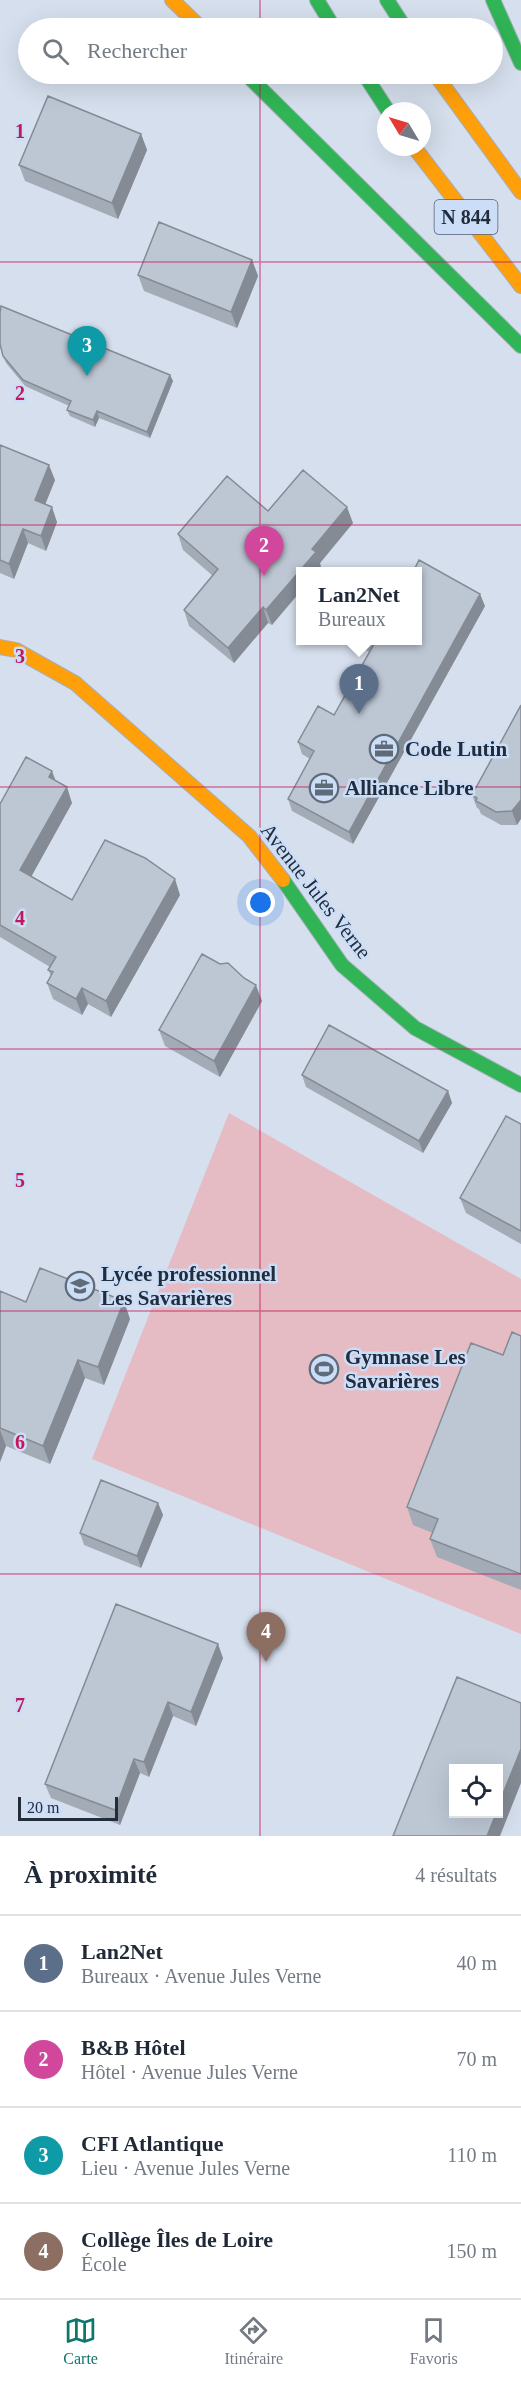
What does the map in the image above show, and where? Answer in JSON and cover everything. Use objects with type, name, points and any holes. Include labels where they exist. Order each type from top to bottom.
[{"type":"main road","points":[[171,0],[190,18]]},
{"type":"main road","points":[[317,0],[328,18]]},
{"type":"main road","points":[[387,0],[399,18]]},
{"type":"main road","points":[[493,0],[501,18]]},
{"type":"main road","points":[[503,22],[521,63]]},
{"type":"main road","points":[[256,84],[521,346]]},
{"type":"main road","points":[[370,84],[382,102]]},
{"type":"main road","name":"N 844","points":[[442,84],[521,192]]},
{"type":"main road","name":"N 844","points":[[421,156],[521,286]]},
{"type":"main road","name":"Avenue Jules Verne","points":[[0,647],[16,650],[75,683],[249,836],[296,897],[342,965],[415,1028],[521,1086]]},
{"type":"shaded area","name":"Gymnase Les Savarières","points":[[229,1113],[521,1279],[521,1634],[92,1459]]},
{"type":"building","points":[[48,96],[141,134],[112,203],[19,165]]},
{"type":"building","points":[[159,222],[252,260],[231,312],[138,275]]},
{"type":"building","points":[[1,306],[170,375],[147,432],[97,411],[93,420],[67,410],[71,401],[23,380],[3,356],[0,344]]},
{"type":"building","points":[[0,445],[49,465],[35,500],[52,507],[41,536],[23,529],[9,564],[0,560]]},
{"type":"building","points":[[303,470],[347,507],[312,549],[316,552],[303,567],[296,567],[296,575],[266,610],[263,607],[228,648],[184,610],[218,569],[178,534],[227,476],[268,511]]},
{"type":"building","points":[[419,560],[480,594],[349,832],[288,799],[314,751],[298,742],[318,706],[334,715],[373,645],[422,645],[422,567],[416,567]]},
{"type":"building","points":[[521,705],[521,800],[512,811],[496,812],[476,801],[477,798],[472,795]]},
{"type":"building","points":[[26,757],[52,771],[49,777],[67,787],[20,870],[72,900],[105,840],[145,858],[175,879],[106,1001],[82,988],[76,999],[47,983],[53,972],[48,970],[56,957],[0,925],[0,804]]},
{"type":"building","points":[[202,954],[220,964],[228,963],[244,978],[256,985],[214,1061],[159,1030]]},
{"type":"building","points":[[329,1025],[448,1091],[419,1141],[302,1075]]},
{"type":"building","points":[[506,1116],[521,1124],[521,1231],[460,1198]]},
{"type":"building","points":[[40,1268],[124,1301],[98,1367],[78,1360],[43,1446],[0,1428],[0,1291],[26,1302]]},
{"type":"building","points":[[512,1332],[521,1336],[521,1574],[430,1539],[438,1519],[407,1507],[471,1343],[503,1355]]},
{"type":"building","points":[[101,1480],[158,1503],[137,1556],[80,1533]]},
{"type":"building","points":[[116,1604],[218,1644],[191,1712],[168,1702],[144,1762],[134,1759],[115,1810],[45,1784]]},
{"type":"building","points":[[457,1677],[521,1703],[521,1749],[503,1794],[503,1764],[449,1764],[449,1818],[494,1818],[487,1836],[393,1836]]},
{"type":"traffic: fast","points":[[317,0],[328,18]]},
{"type":"traffic: fast","points":[[387,0],[399,18]]},
{"type":"traffic: fast","points":[[493,0],[501,18]]},
{"type":"traffic: fast","points":[[503,22],[521,63]]},
{"type":"traffic: fast","points":[[256,84],[521,346]]},
{"type":"traffic: fast","points":[[370,84],[382,102]]},
{"type":"traffic: fast","points":[[283,880],[342,965],[415,1028],[521,1085]]},
{"type":"traffic: slow","points":[[172,0],[191,18]]},
{"type":"traffic: slow","points":[[442,84],[521,192]]},
{"type":"traffic: slow","points":[[421,156],[521,286]]},
{"type":"traffic: slow","points":[[0,647],[16,650],[75,683],[249,836],[283,880]]},
{"type":"place","name":"CFI Atlantique","points":[[87,376]]},
{"type":"place","name":"B&B Hôtel","points":[[264,576]]},
{"type":"place","name":"Lan2Net","points":[[359,714]]},
{"type":"place","name":"Code Lutin","points":[[384,749]]},
{"type":"place","name":"Alliance Libre","points":[[324,788]]},
{"type":"place","name":"Lycée professionnel Les Savarières","points":[[80,1286]]},
{"type":"place","name":"Gymnase Les Savarières","points":[[324,1369]]},
{"type":"place","name":"Collège Îles de Loire","points":[[266,1662]]}]
